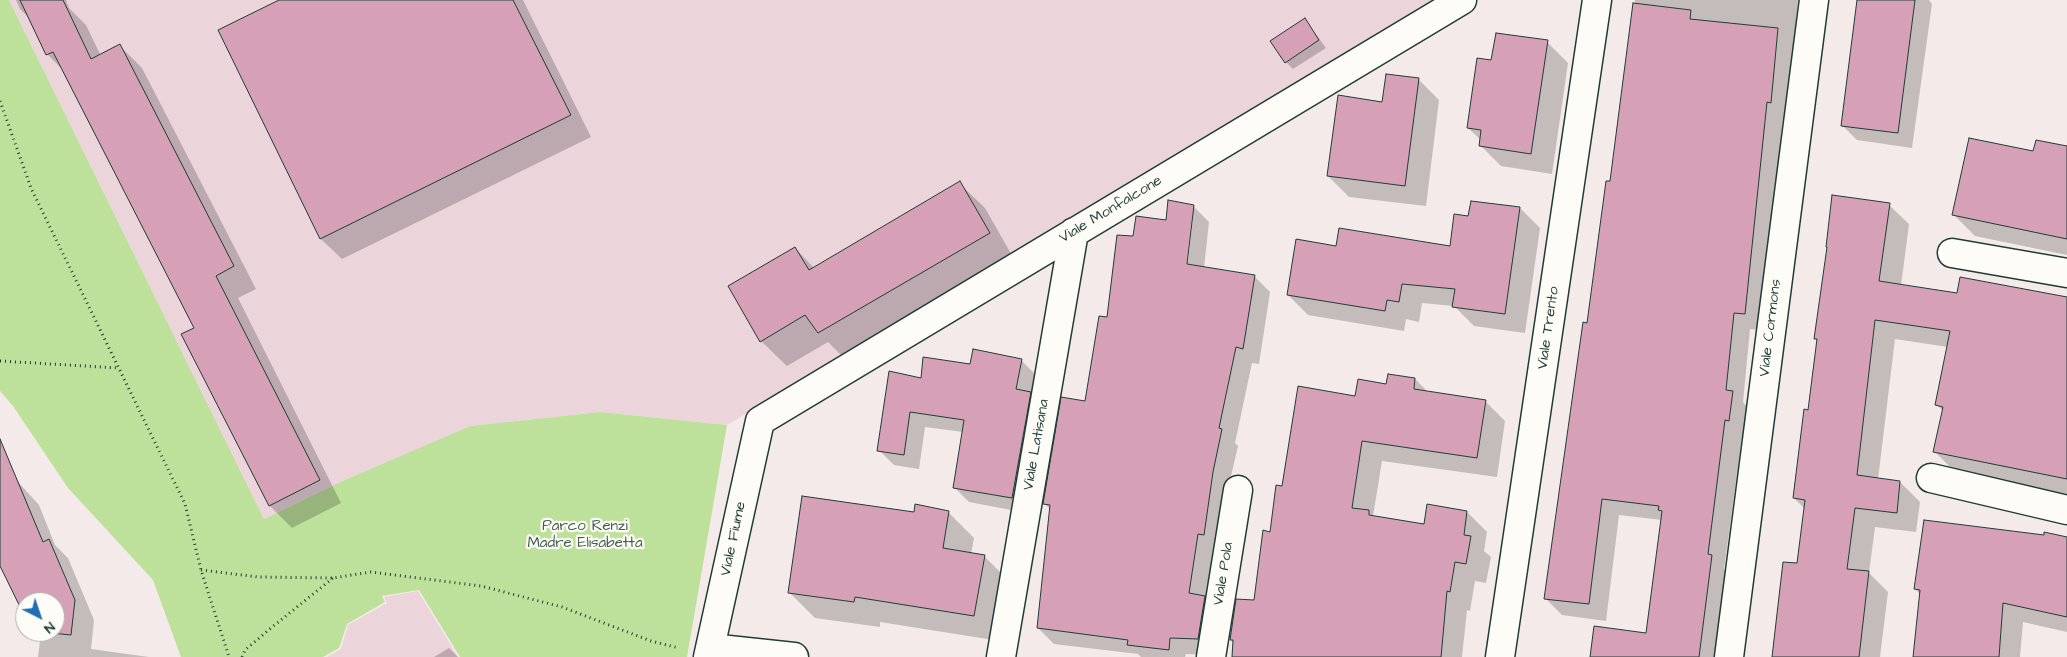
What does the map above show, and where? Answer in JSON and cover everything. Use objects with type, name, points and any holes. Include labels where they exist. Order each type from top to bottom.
[{"type":"street","name":"Viale Monfalcone","points":[[760,421],[1462,0]]},
{"type":"street","name":"Viale Trento","points":[[1500,657],[1597,0]]},
{"type":"street","name":"Viale Cormons","points":[[1729,657],[1814,0]]},
{"type":"street","name":"Viale Latisana","points":[[1001,657],[1074,232]]},
{"type":"street","points":[[1952,253],[2067,273]]},
{"type":"street","name":"Viale Fiume","points":[[709,652],[760,421]]},
{"type":"street","points":[[1931,478],[2067,510]]},
{"type":"street","name":"Viale Pola","points":[[1211,657],[1238,490]]},
{"type":"street","points":[[709,652],[794,657]]},
{"type":"path","points":[[0,101],[31,188],[185,504],[201,570],[229,657]]},
{"type":"path","points":[[0,361],[119,368]]},
{"type":"path","points":[[201,570],[258,578],[333,578],[371,572],[480,586],[562,608],[651,641],[688,651],[709,652]]},
{"type":"path","points":[[242,657],[245,650],[251,644],[333,578]]},
{"type":"shaded area","points":[[9,0],[1442,0],[727,425],[600,412],[470,426],[347,479],[264,519]]},
{"type":"shaded area","points":[[418,591],[458,657],[327,657],[341,649],[348,625],[387,603],[384,597]]},
{"type":"green space","name":"Parco Renzi Madre Elisabetta","points":[[0,0],[9,0],[264,519],[347,479],[470,426],[600,412],[727,425],[687,657],[460,657],[419,590],[382,596],[385,602],[347,624],[339,648],[323,657],[181,657],[153,580],[68,488],[13,406],[0,391]]},
{"type":"building","points":[[20,0],[63,0],[91,59],[120,44],[234,266],[216,276],[320,480],[269,506],[181,334],[194,328],[53,52],[46,55]]},
{"type":"building","points":[[279,0],[513,0],[571,115],[320,239],[218,30]]},
{"type":"building","points":[[1857,0],[1915,0],[1898,133],[1841,126]]},
{"type":"building","points":[[1633,3],[1691,10],[1690,19],[1778,28],[1771,103],[1767,102],[1745,314],[1734,313],[1726,390],[1733,391],[1729,421],[1725,420],[1708,554],[1712,555],[1699,657],[1590,657],[1594,626],[1646,633],[1662,511],[1658,510],[1659,506],[1602,499],[1589,604],[1544,599],[1583,322],[1587,323],[1606,181],[1610,181]]},
{"type":"building","points":[[1305,18],[1319,40],[1285,63],[1270,41]]},
{"type":"building","points":[[1496,33],[1548,40],[1531,154],[1479,146],[1481,130],[1467,128],[1477,58],[1491,60]]},
{"type":"building","points":[[1386,74],[1419,78],[1405,186],[1327,176],[1338,95],[1382,102]]},
{"type":"building","points":[[1969,138],[2033,151],[2036,140],[2067,146],[2067,239],[1952,215]]},
{"type":"building","points":[[960,181],[990,233],[818,333],[805,315],[760,342],[728,286],[795,247],[809,270]]},
{"type":"building","points":[[1832,195],[1890,203],[1879,281],[1957,293],[1960,277],[2067,297],[2067,479],[1933,452],[1943,407],[1935,405],[1950,331],[1875,320],[1857,475],[1900,481],[1897,513],[1855,508],[1847,569],[1869,571],[1859,657],[1772,657],[1783,562],[1797,563],[1805,500],[1793,498],[1804,409],[1808,410],[1817,339],[1814,339]]},
{"type":"building","points":[[1168,200],[1194,205],[1187,264],[1255,275],[1243,349],[1236,347],[1219,428],[1222,429],[1213,472],[1204,535],[1198,534],[1189,593],[1205,596],[1198,639],[1170,638],[1169,650],[1127,645],[1128,640],[1037,628],[1050,505],[1043,504],[1061,397],[1085,401],[1099,316],[1107,317],[1117,235],[1133,236],[1136,216],[1166,220]]},
{"type":"building","points":[[1471,201],[1520,207],[1505,314],[1452,307],[1455,289],[1402,284],[1399,302],[1387,300],[1385,311],[1287,295],[1296,239],[1336,246],[1339,228],[1450,246],[1454,214],[1468,216]]},
{"type":"building","points":[[973,349],[1022,359],[1016,389],[1031,392],[1012,498],[953,488],[964,420],[910,412],[904,455],[877,451],[889,371],[921,378],[923,357],[970,364]]},
{"type":"building","points":[[1388,374],[1415,378],[1414,389],[1486,400],[1477,458],[1362,441],[1352,508],[1369,510],[1369,515],[1424,524],[1427,504],[1467,511],[1464,535],[1471,536],[1466,564],[1455,562],[1450,592],[1447,591],[1441,657],[1232,657],[1233,640],[1230,640],[1236,599],[1254,600],[1263,530],[1270,532],[1276,485],[1282,486],[1298,386],[1355,396],[1358,379],[1386,384]]},
{"type":"building","points":[[0,439],[43,542],[49,539],[75,600],[71,635],[65,634],[65,592],[15,592],[15,597],[0,566]]},
{"type":"building","points":[[802,496],[914,512],[915,504],[949,511],[943,548],[985,555],[974,616],[855,597],[854,602],[788,593]]},
{"type":"building","points":[[1924,520],[2044,535],[2044,532],[2067,537],[2067,617],[2003,603],[1999,657],[1913,657],[1920,590],[1914,589]]}]
